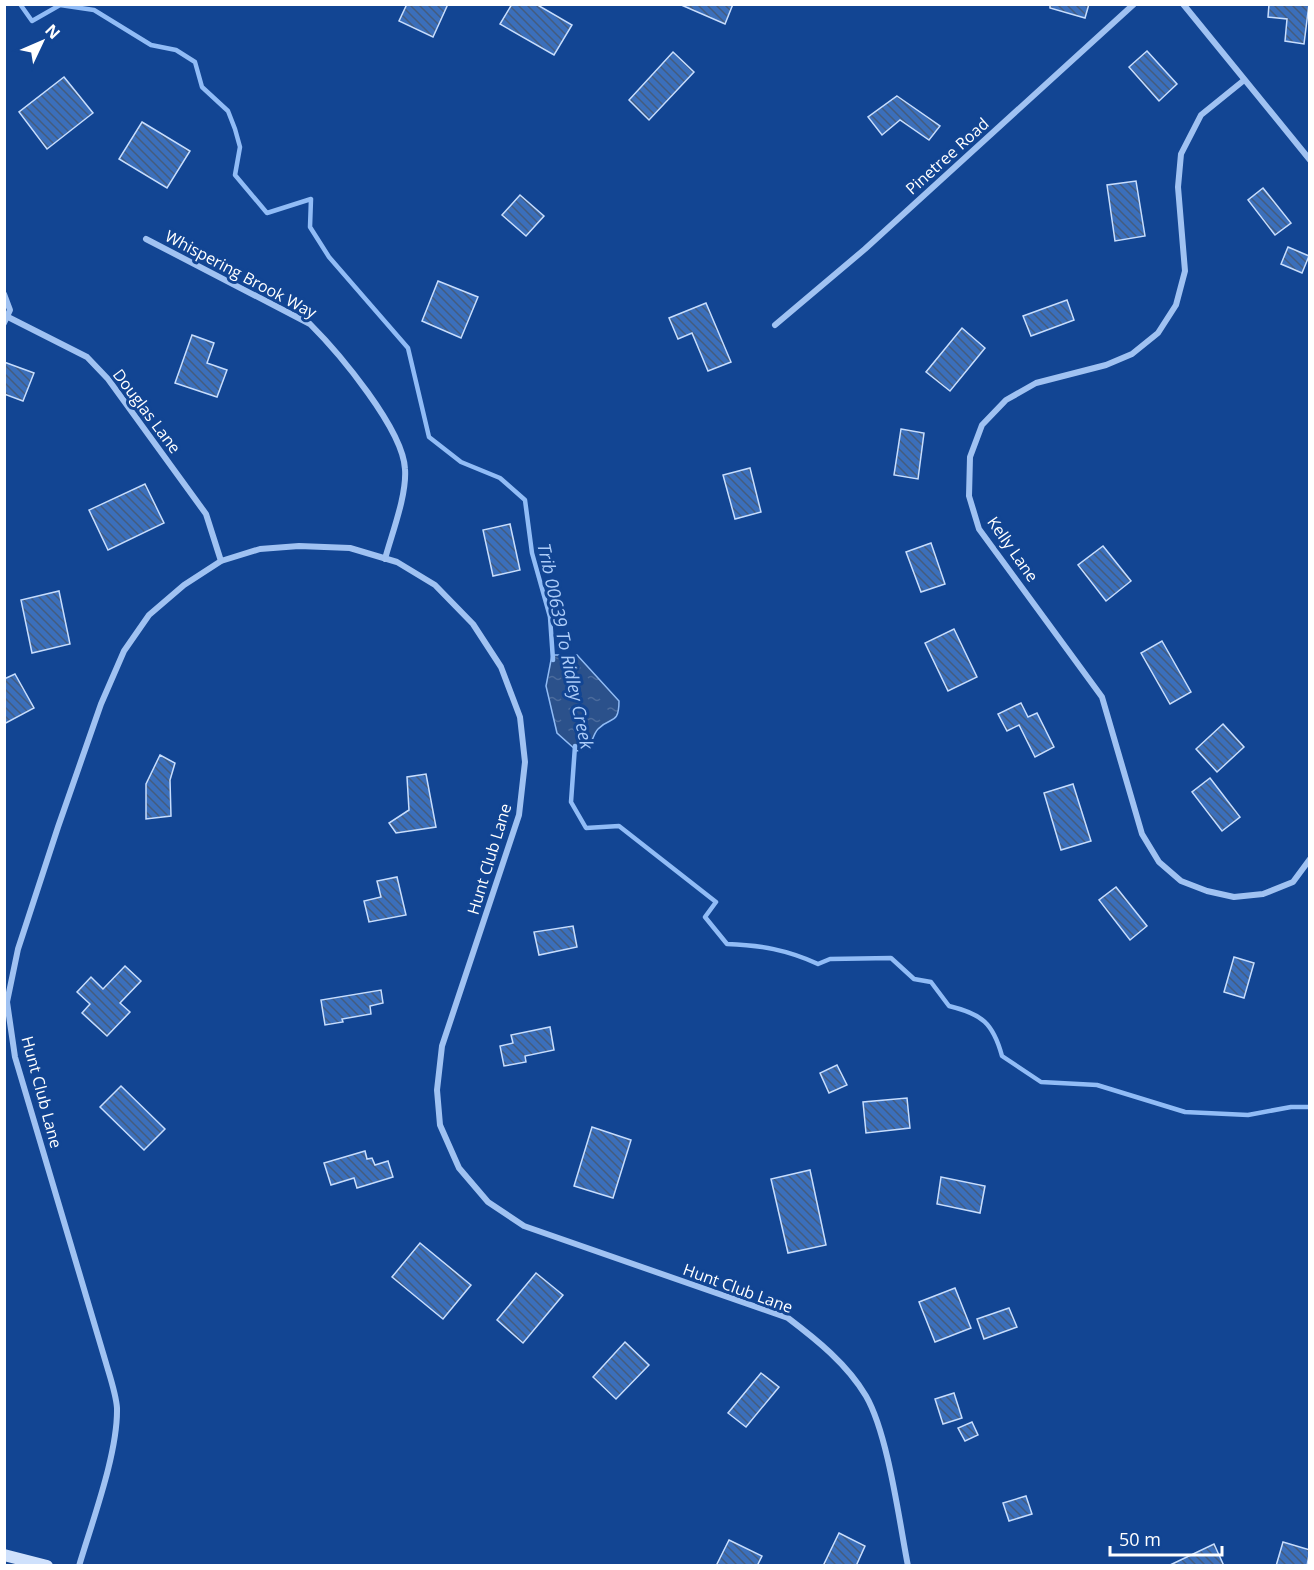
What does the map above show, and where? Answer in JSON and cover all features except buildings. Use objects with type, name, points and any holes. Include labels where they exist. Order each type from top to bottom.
[{"type":"street","name":"Pinetree Road","points":[[775,326],[866,249],[1134,4]]},
{"type":"street","points":[[1183,4],[1243,81],[1310,160]]},
{"type":"street","name":"Kelly Lane","points":[[1243,81],[1201,115],[1181,154],[1178,188],[1185,271],[1176,305],[1158,333],[1132,354],[1106,365],[1036,383],[1006,400],[982,425],[970,458],[969,496],[979,529],[1102,697],[1142,834],[1159,862],[1181,880],[1207,891],[1234,897],[1263,894],[1293,882],[1310,860]]},
{"type":"street","name":"Whispering Brook Way","points":[[146,239],[310,324],[328,342],[357,380],[401,446],[405,470],[385,559]]},
{"type":"street","name":"Douglas Lane","points":[[4,294],[9,303],[6,320],[87,357],[108,379],[206,514],[221,561]]},
{"type":"street","name":"Hunt Club Lane","points":[[79,1566],[99,1500],[117,1408],[106,1363],[15,1057],[7,1002],[18,949],[101,704],[124,651],[149,615],[184,585],[221,561],[260,549],[299,546],[350,548],[397,562],[435,585],[473,624],[501,667],[520,717],[525,762],[519,815],[442,1046],[437,1090],[440,1125],[459,1168],[488,1202],[524,1226],[788,1318],[817,1340],[840,1362],[866,1396],[881,1440],[908,1566]]},
{"type":"street","points":[[4,1555],[46,1566]]},
{"type":"water","points":[[552,655],[577,655],[619,701],[616,717],[598,729],[589,747],[577,751],[557,733],[546,686]]},
{"type":"waterway","name":"Trib 00639 To Ridley Creek","points":[[20,4],[32,21],[60,5],[94,10],[151,45],[176,50],[195,62],[202,87],[228,111],[235,129],[240,147],[235,175],[267,213],[311,199],[310,227],[329,257],[408,348],[429,437],[461,462],[500,478],[525,500],[532,553],[550,617],[553,660]]},
{"type":"waterway","name":"Trib 00639 To Ridley Creek","points":[[575,746],[571,802],[586,828],[619,826],[716,902],[705,917],[727,944],[774,949],[818,964],[830,959],[891,958],[914,979],[931,982],[949,1006],[978,1017],[995,1035],[1002,1056],[1041,1082],[1097,1085],[1185,1112],[1248,1115],[1291,1107],[1310,1107]]}]
